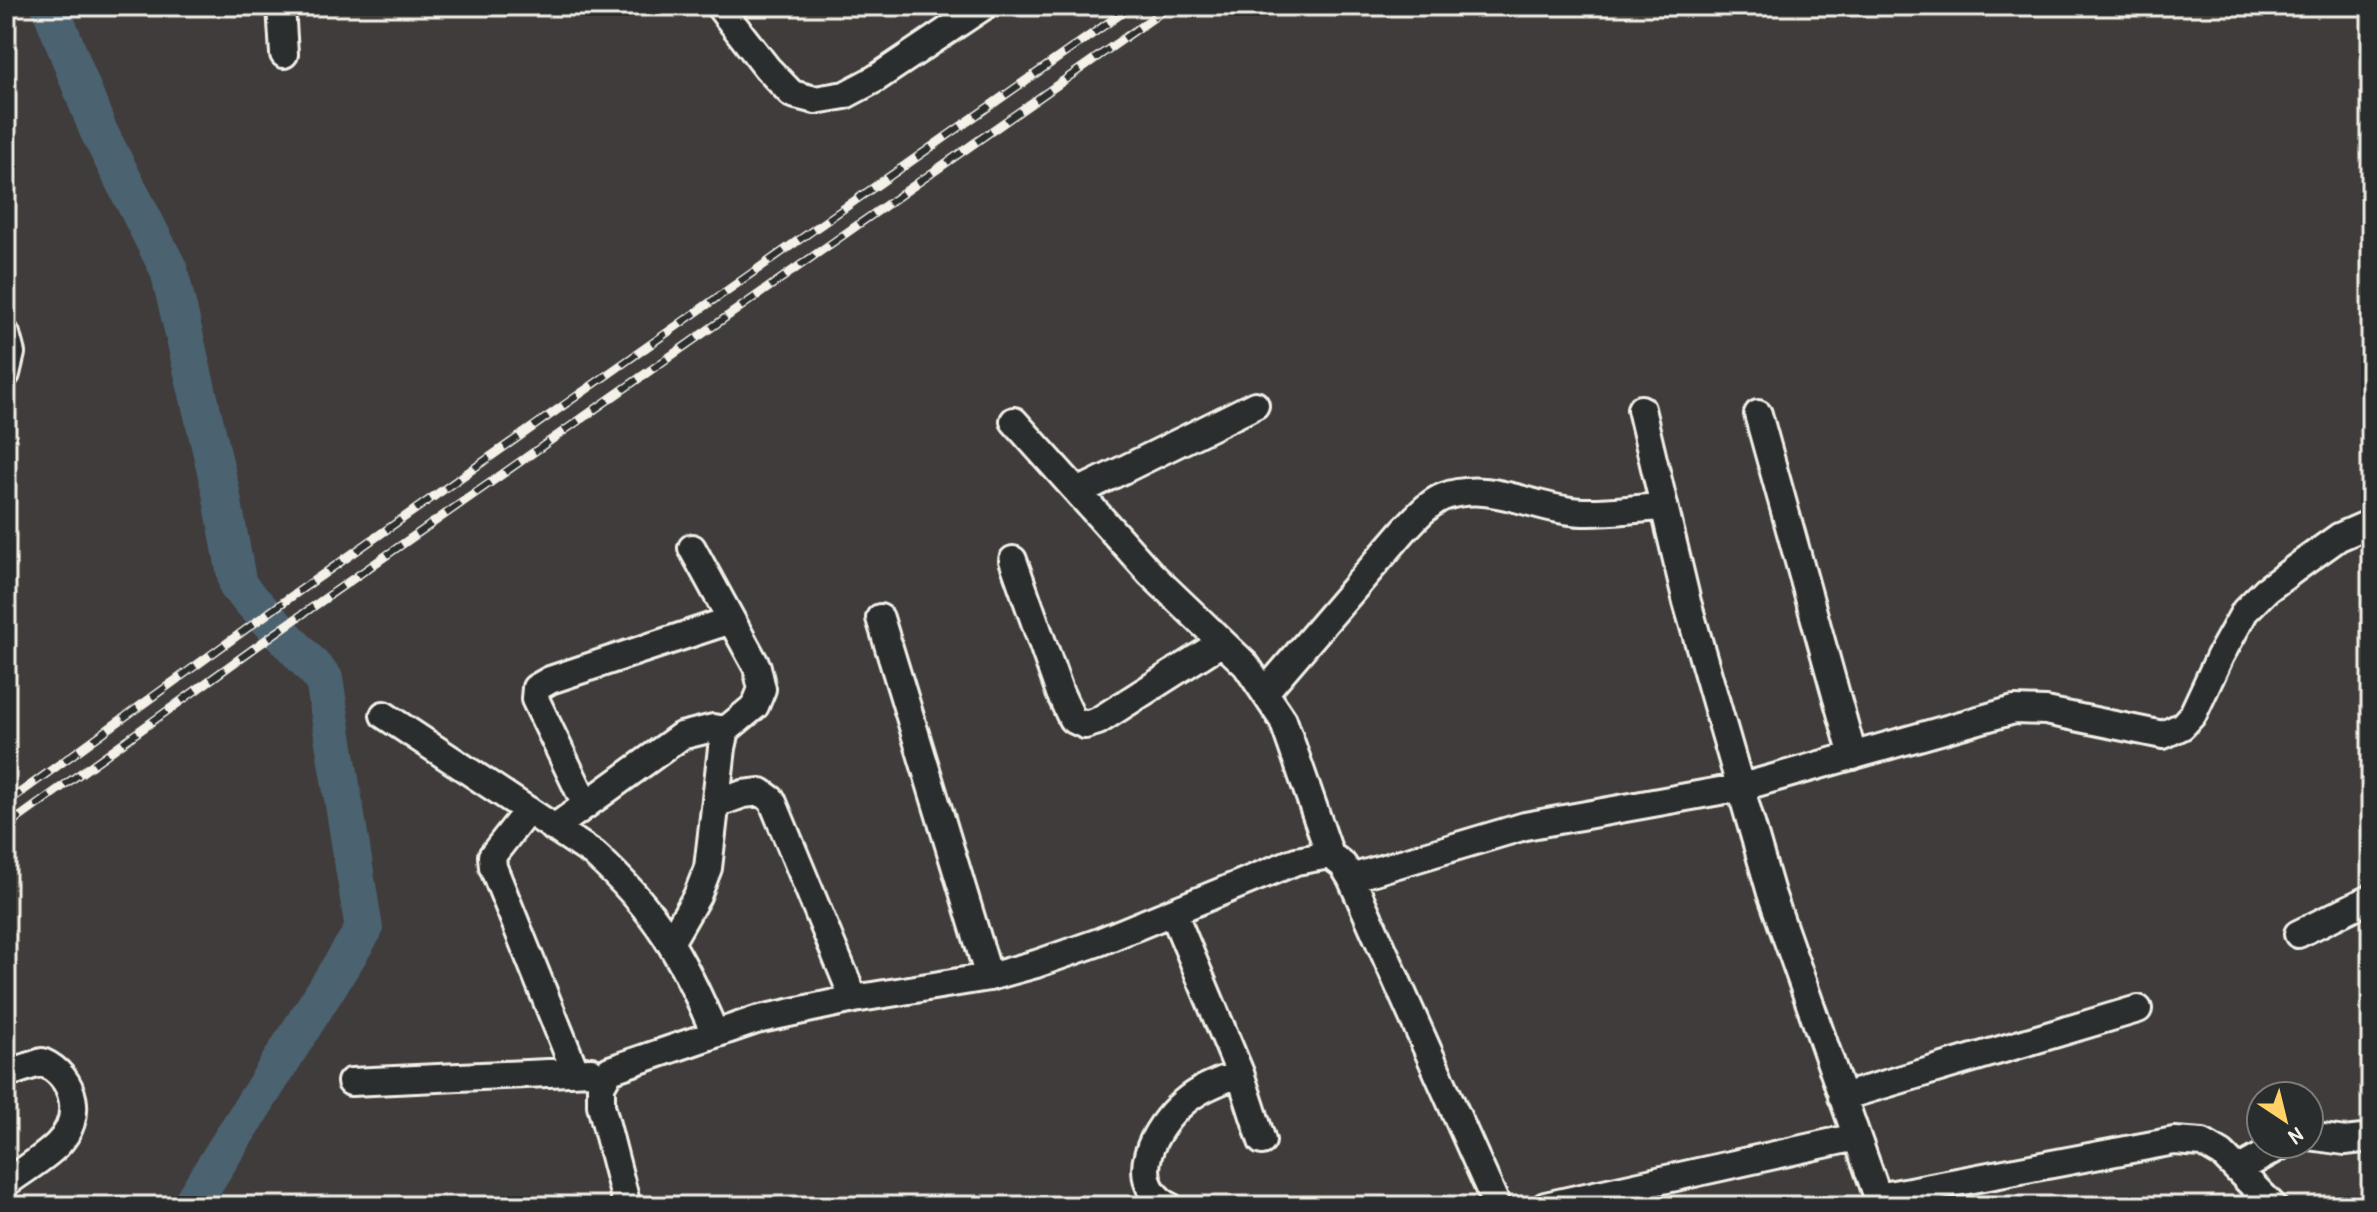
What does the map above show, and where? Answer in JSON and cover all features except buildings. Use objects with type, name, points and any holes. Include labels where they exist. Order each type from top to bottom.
[{"type":"street","points":[[281,6],[284,54]]},
{"type":"street","points":[[719,6],[767,68],[792,94],[815,100],[845,95],[875,79],[984,6]]},
{"type":"street","points":[[6,334],[11,353],[6,374]]},
{"type":"street","points":[[1078,492],[1255,405]]},
{"type":"street","points":[[1641,409],[1687,602],[1771,893],[1879,1202],[2174,1141],[2203,1143],[2222,1154],[2269,1204]]},
{"type":"street","points":[[1758,414],[1853,756]]},
{"type":"street","points":[[1014,421],[1151,574],[1246,665],[1283,720],[1330,855],[1343,865],[1351,878],[1497,1206]]},
{"type":"street","points":[[1265,692],[1405,529],[1424,509],[1441,498],[1462,492],[1485,491],[1582,512],[1664,507]]},
{"type":"street","points":[[1351,878],[1525,826],[1742,787],[2014,710],[2057,712],[2163,735],[2182,726],[2193,714],[2245,611],[2266,590],[2339,537],[2371,523]]},
{"type":"street","points":[[671,941],[697,896],[708,868],[726,730],[755,706],[762,689],[757,667],[692,548]]},
{"type":"street","points":[[1013,560],[1060,693],[1072,719],[1085,725],[1098,721],[1222,642]]},
{"type":"street","points":[[880,618],[989,977]]},
{"type":"street","points":[[586,805],[535,699],[536,688],[550,680],[731,620]]},
{"type":"street","points":[[384,715],[594,854],[623,880],[671,941],[688,971],[715,1034]]},
{"type":"street","points":[[554,828],[681,736],[713,728],[726,730]]},
{"type":"street","points":[[716,804],[743,794],[761,792],[772,800],[854,999]]},
{"type":"street","points":[[528,810],[498,846],[492,856],[493,867],[575,1071]]},
{"type":"street","points":[[351,1082],[610,1070],[756,1020],[854,999],[989,977],[1086,947],[1296,861],[1330,855]]},
{"type":"street","points":[[2298,934],[2371,898]]},
{"type":"street","points":[[1173,912],[1240,1073],[1262,1141]]},
{"type":"street","points":[[1842,1097],[2138,1009]]},
{"type":"street","points":[[6,1074],[42,1062],[57,1068],[71,1088],[75,1112],[59,1144],[6,1183]]},
{"type":"street","points":[[610,1070],[601,1086],[601,1105],[627,1206]]},
{"type":"street","points":[[1169,1206],[1148,1186],[1144,1167],[1151,1146],[1169,1115],[1186,1099],[1240,1073]]},
{"type":"street","points":[[1545,1206],[1856,1137]]},
{"type":"street","points":[[2325,1138],[2345,1141],[2371,1138]]},
{"type":"street","points":[[2238,1170],[2256,1160]]},
{"type":"waterway","points":[[50,6],[98,130],[169,270],[221,492],[238,586],[324,679],[364,929],[190,1206]]},
{"type":"railway","points":[[6,803],[285,601],[1132,6]]},
{"type":"railway","points":[[6,827],[260,644],[1170,6]]}]
